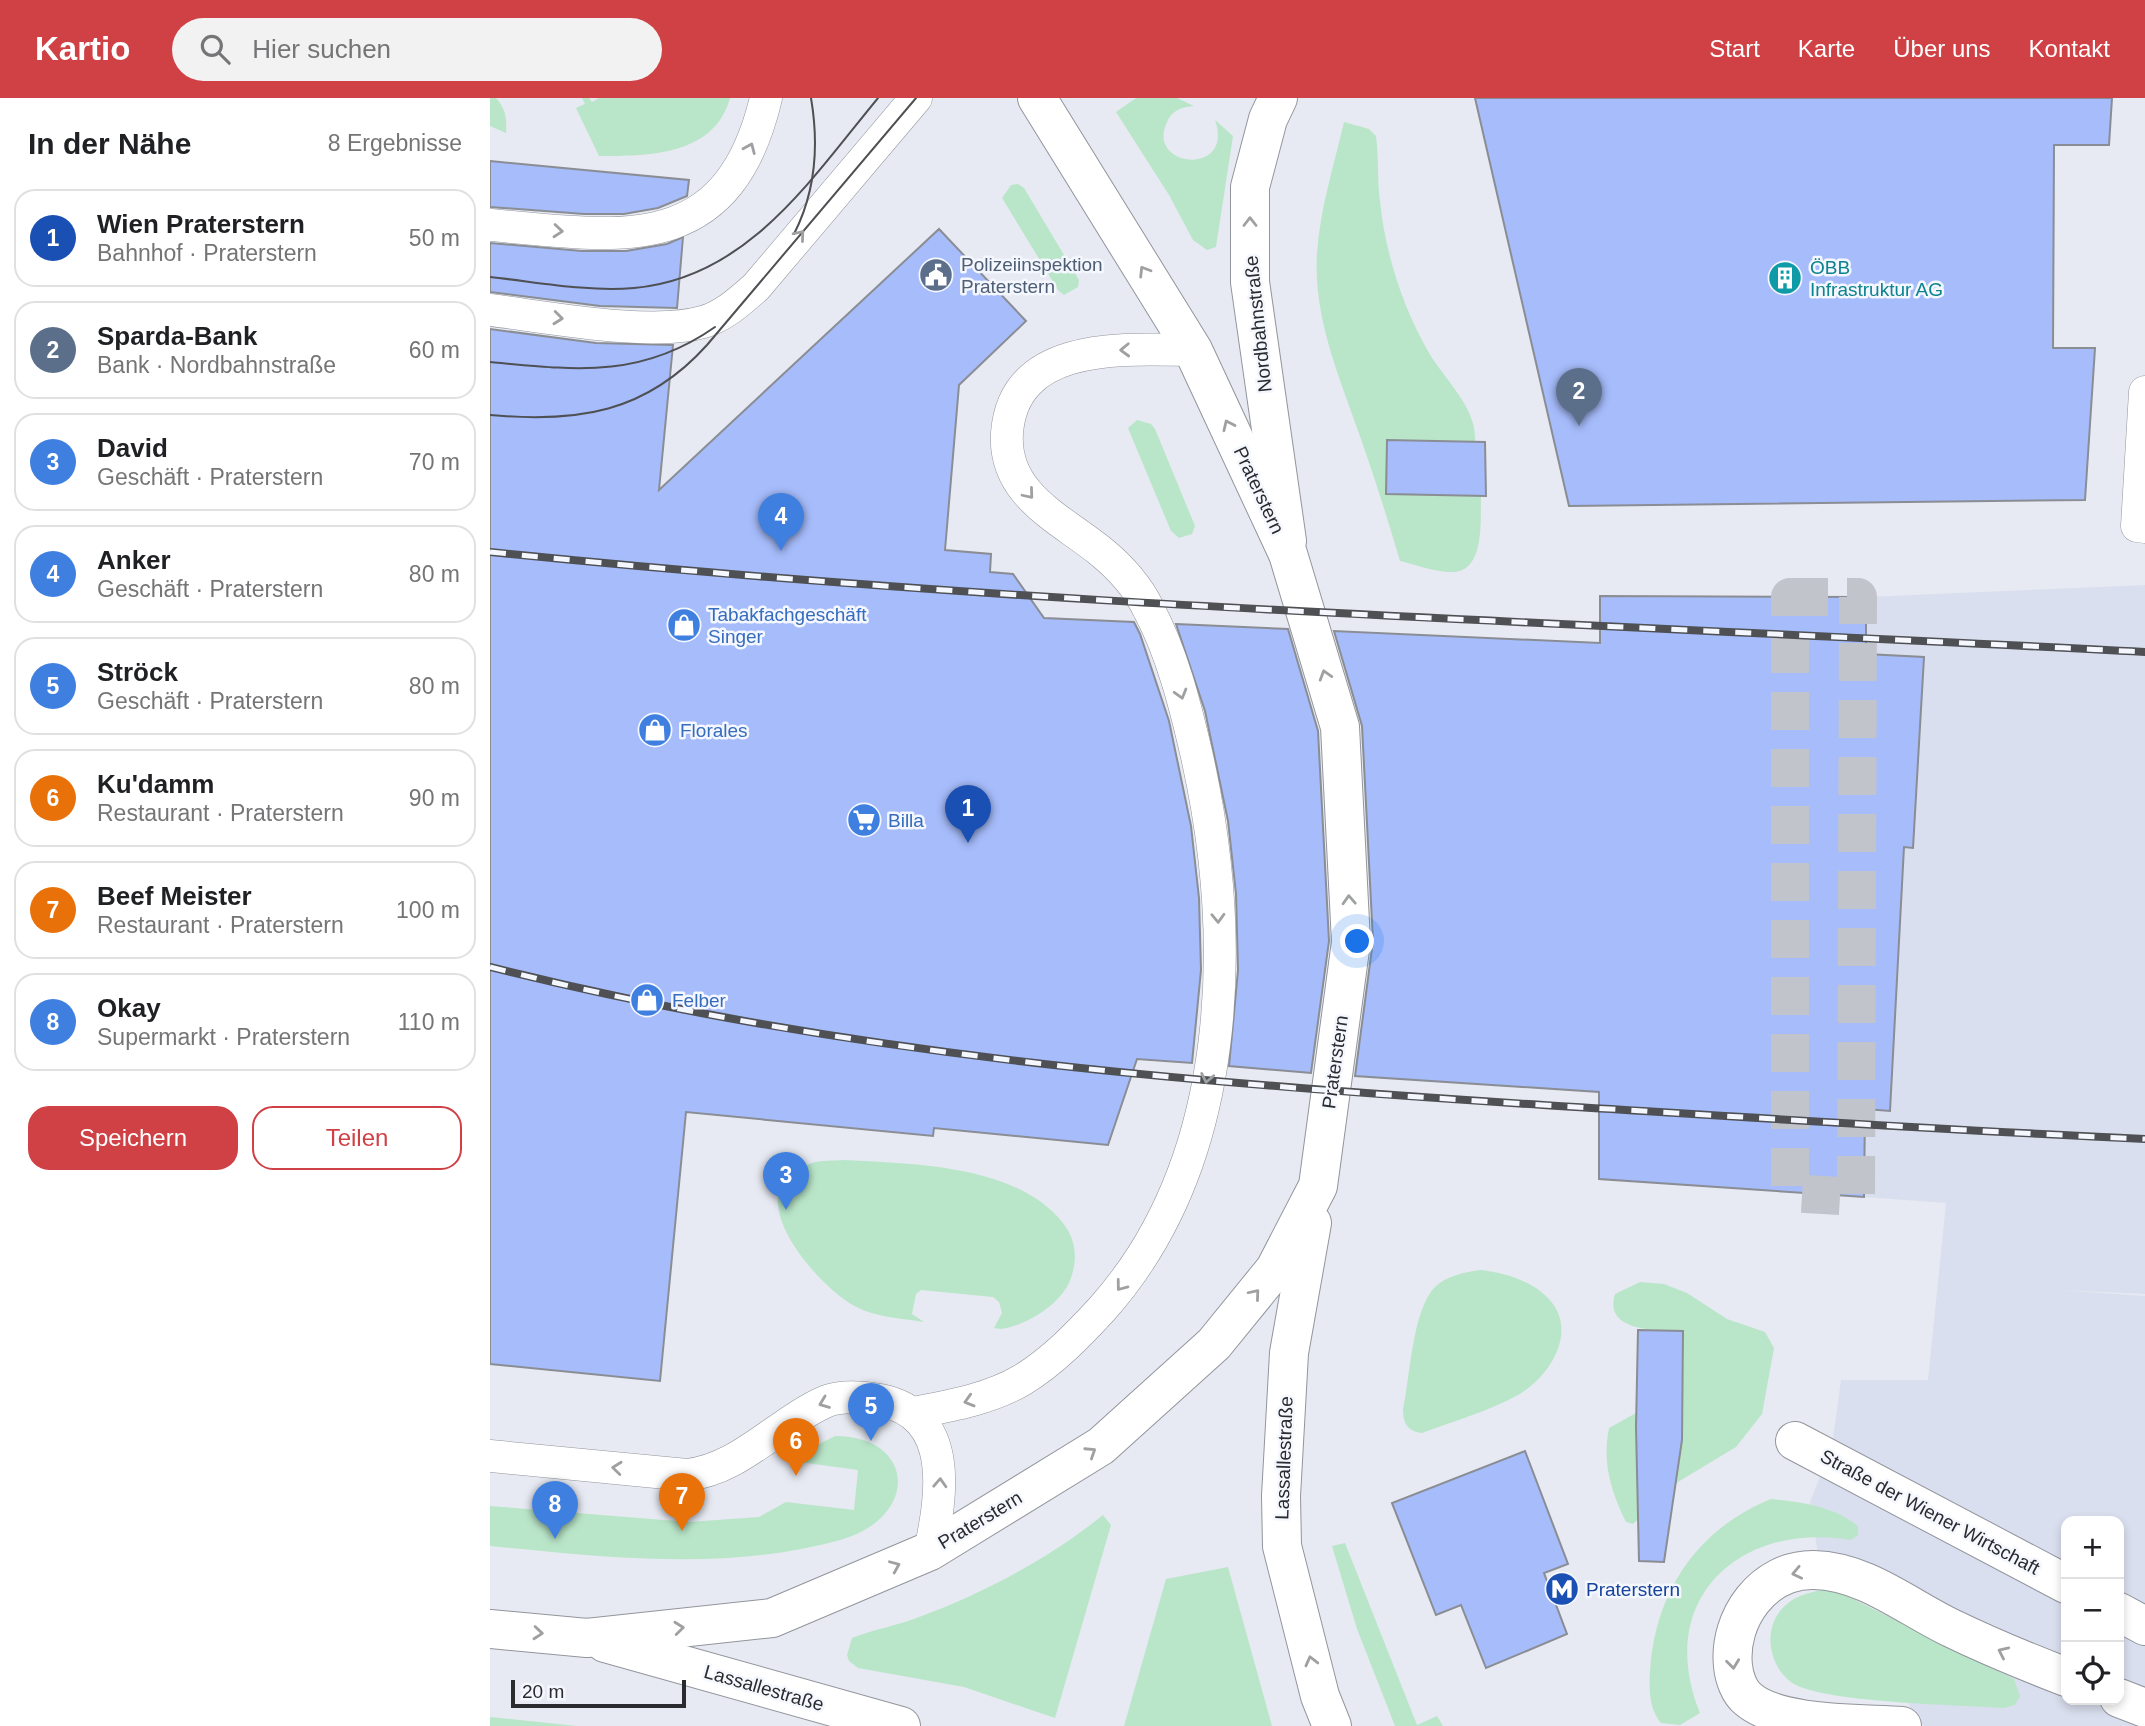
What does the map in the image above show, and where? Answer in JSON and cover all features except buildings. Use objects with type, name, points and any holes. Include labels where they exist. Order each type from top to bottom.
[{"type":"main road","name":"Praterstern","points":[[490,1629],[586,1638],[772,1618],[930,1551],[1101,1446],[1214,1344],[1275,1269],[1318,1186],[1351,942],[1340,726],[1288,554],[1193,350],[1037,98]]},
{"type":"main road","name":"Nordbahnstraße","points":[[1278,98],[1268,119],[1250,187],[1250,282],[1288,554]]},
{"type":"main road","name":"Lassallestraße","points":[[1318,1186],[1289,1353],[1281,1496],[1282,1546],[1320,1696],[1332,1726]]},
{"type":"main road","name":"Straße der Wiener Wirtschaft","points":[[1795,1441],[2061,1581]]},
{"type":"main road","points":[[1902,1726],[1773,1720],[1745,1698],[1734,1676],[1731,1648],[1737,1623],[1750,1600],[1779,1577],[1812,1570],[1853,1575],[1949,1627],[2061,1675]]},
{"type":"main road","points":[[2124,1615],[2145,1626]]},
{"type":"main road","name":"Lassallestraße","points":[[586,1638],[901,1726]]},
{"type":"main road","points":[[2124,1700],[2145,1708]]},
{"type":"lane","points":[[490,225],[600,235],[652,230],[697,214],[723,192],[748,155],[766,98]]},
{"type":"lane","points":[[490,310],[647,328],[685,325],[714,317],[732,308],[756,287],[916,98]]},
{"type":"lane","points":[[913,1413],[970,1401],[1023,1380],[1077,1335],[1116,1293],[1143,1256],[1167,1213],[1187,1166],[1211,1059],[1218,1011],[1219,958],[1212,842],[1191,731],[1163,642],[1141,595],[1115,564],[1034,502],[1012,469],[1007,433],[1016,402],[1029,382],[1051,365],[1077,355],[1107,350],[1193,350]]},
{"type":"lane","points":[[2145,393],[2137,526],[2145,527]]},
{"type":"lane","points":[[490,1456],[687,1475],[707,1473],[732,1461],[802,1413],[831,1400],[859,1396],[889,1402],[913,1413],[937,1452],[940,1471],[938,1510],[930,1551]]},
{"type":"shaded area","points":[[2145,585],[2145,1294],[2060,1290],[2145,1296],[2145,1726],[1925,1726],[1914,1722],[1884,1608],[1818,1555],[1810,1502],[1832,1446],[1841,1380],[1928,1380],[1946,1203],[1864,1197],[1866,597]]},
{"type":"green space","points":[[490,98],[496,98],[504,110],[506,133],[490,126]]},
{"type":"green space","points":[[582,98],[589,98],[592,102],[599,98],[730,98],[722,117],[710,132],[694,142],[658,153],[599,156],[576,108],[585,104]]},
{"type":"green space","points":[[1136,98],[1177,98],[1194,106],[1178,110],[1167,122],[1164,137],[1168,149],[1178,157],[1190,160],[1203,158],[1213,151],[1218,138],[1215,120],[1233,136],[1216,247],[1207,250],[1193,240],[1169,195],[1116,112]]},
{"type":"green space","points":[[1344,122],[1369,129],[1376,136],[1382,221],[1397,280],[1420,336],[1466,406],[1474,429],[1475,441],[1387,440],[1386,494],[1481,496],[1480,531],[1475,556],[1461,571],[1449,572],[1400,561],[1324,325],[1319,301],[1317,253],[1324,204]]},
{"type":"green space","points":[[1018,184],[1024,188],[1079,280],[1078,287],[1064,295],[1058,290],[1002,198],[1011,185]]},
{"type":"green space","points":[[1137,420],[1151,424],[1155,429],[1195,526],[1192,534],[1179,538],[1171,531],[1128,428]]},
{"type":"green space","points":[[844,1160],[901,1163],[962,1171],[1019,1189],[1043,1204],[1068,1230],[1075,1252],[1074,1267],[1064,1292],[1040,1314],[1020,1324],[1001,1329],[994,1328],[1002,1313],[999,1302],[993,1297],[921,1290],[916,1294],[912,1314],[924,1322],[877,1314],[851,1304],[818,1276],[801,1256],[787,1234],[779,1212],[779,1192],[789,1175],[812,1163]]},
{"type":"green space","points":[[1481,1270],[1501,1273],[1530,1284],[1553,1304],[1561,1329],[1555,1355],[1529,1388],[1507,1401],[1422,1433],[1413,1430],[1405,1422],[1403,1409],[1421,1311],[1439,1283],[1456,1275]]},
{"type":"green space","points":[[1640,1282],[1664,1284],[1687,1293],[1727,1319],[1765,1332],[1774,1348],[1762,1414],[1736,1447],[1678,1482],[1633,1524],[1626,1522],[1609,1476],[1609,1428],[1636,1413],[1682,1414],[1683,1331],[1636,1327],[1625,1323],[1617,1316],[1613,1307],[1615,1294]]},
{"type":"green space","points":[[835,1436],[862,1440],[881,1449],[893,1463],[898,1479],[895,1497],[885,1514],[866,1529],[840,1540],[796,1550],[709,1559],[622,1557],[490,1546],[490,1506],[689,1522],[759,1517],[786,1502],[854,1510],[858,1470],[792,1461],[792,1458]]},
{"type":"green space","points":[[1771,1499],[1828,1509],[1858,1526],[1858,1535],[1851,1540],[1810,1537],[1774,1543],[1742,1557],[1716,1577],[1698,1604],[1688,1636],[1689,1672],[1700,1713],[1680,1725],[1661,1723],[1652,1705],[1650,1671],[1661,1615],[1671,1590],[1702,1546],[1722,1527]]},
{"type":"green space","points":[[1103,1515],[1111,1525],[1055,1718],[964,1687],[858,1668],[849,1661],[847,1655],[852,1638],[914,1619],[989,1587],[1037,1561]]},
{"type":"green space","points":[[1345,1543],[1417,1725],[1437,1716],[1443,1726],[1395,1726],[1357,1629],[1332,1546]]},
{"type":"green space","points":[[1228,1567],[1272,1726],[1124,1726],[1166,1579]]},
{"type":"green space","points":[[1824,1590],[1843,1594],[2014,1679],[2020,1696],[2015,1705],[2004,1708],[1860,1699],[1806,1689],[1791,1682],[1780,1671],[1773,1656],[1770,1640],[1773,1624],[1782,1609],[1793,1600]]},
{"type":"green space","points":[[490,1717],[577,1726],[490,1726]]},
{"type":"tunnel","points":[[1790,597],[1858,597],[1856,1197],[1790,1193],[1790,597]]},
{"type":"tram line","points":[[794,234],[807,201],[814,168],[815,133],[811,98]]},
{"type":"tram line","points":[[490,277],[580,288],[616,289],[674,280],[711,265],[744,245],[774,220],[828,160],[878,98]]},
{"type":"tram line","points":[[490,415],[552,417],[581,414],[634,399],[660,386],[684,368],[707,345],[916,98]]},
{"type":"tram line","points":[[490,362],[579,368],[634,363],[661,356],[688,344],[715,327]]},
{"type":"railway","points":[[490,552],[696,571],[1110,601],[2145,652]]},
{"type":"railway","points":[[490,967],[620,997],[751,1022],[882,1043],[1145,1075],[1543,1105],[2145,1139]]},
{"type":"place","name":"Polizeiinspektion Praterstern","points":[[936,275]]},
{"type":"place","name":"ÖBB Infrastruktur AG","points":[[1785,278]]},
{"type":"place","name":"Sparda-Bank","points":[[1579,426]]},
{"type":"place","name":"Anker","points":[[781,551]]},
{"type":"place","name":"Tabakfachgeschäft Singer","points":[[684,625]]},
{"type":"place","name":"Florales","points":[[655,730]]},
{"type":"place","name":"Billa","points":[[864,820]]},
{"type":"place","name":"Wien Praterstern","points":[[968,843]]},
{"type":"place","name":"Felber","points":[[647,1000]]},
{"type":"place","name":"David","points":[[786,1210]]},
{"type":"place","name":"Ströck","points":[[871,1441]]},
{"type":"place","name":"Ku'damm","points":[[796,1476]]},
{"type":"place","name":"Beef Meister","points":[[682,1531]]},
{"type":"place","name":"Okay","points":[[555,1539]]},
{"type":"place","name":"Praterstern","points":[[1562,1589]]}]
